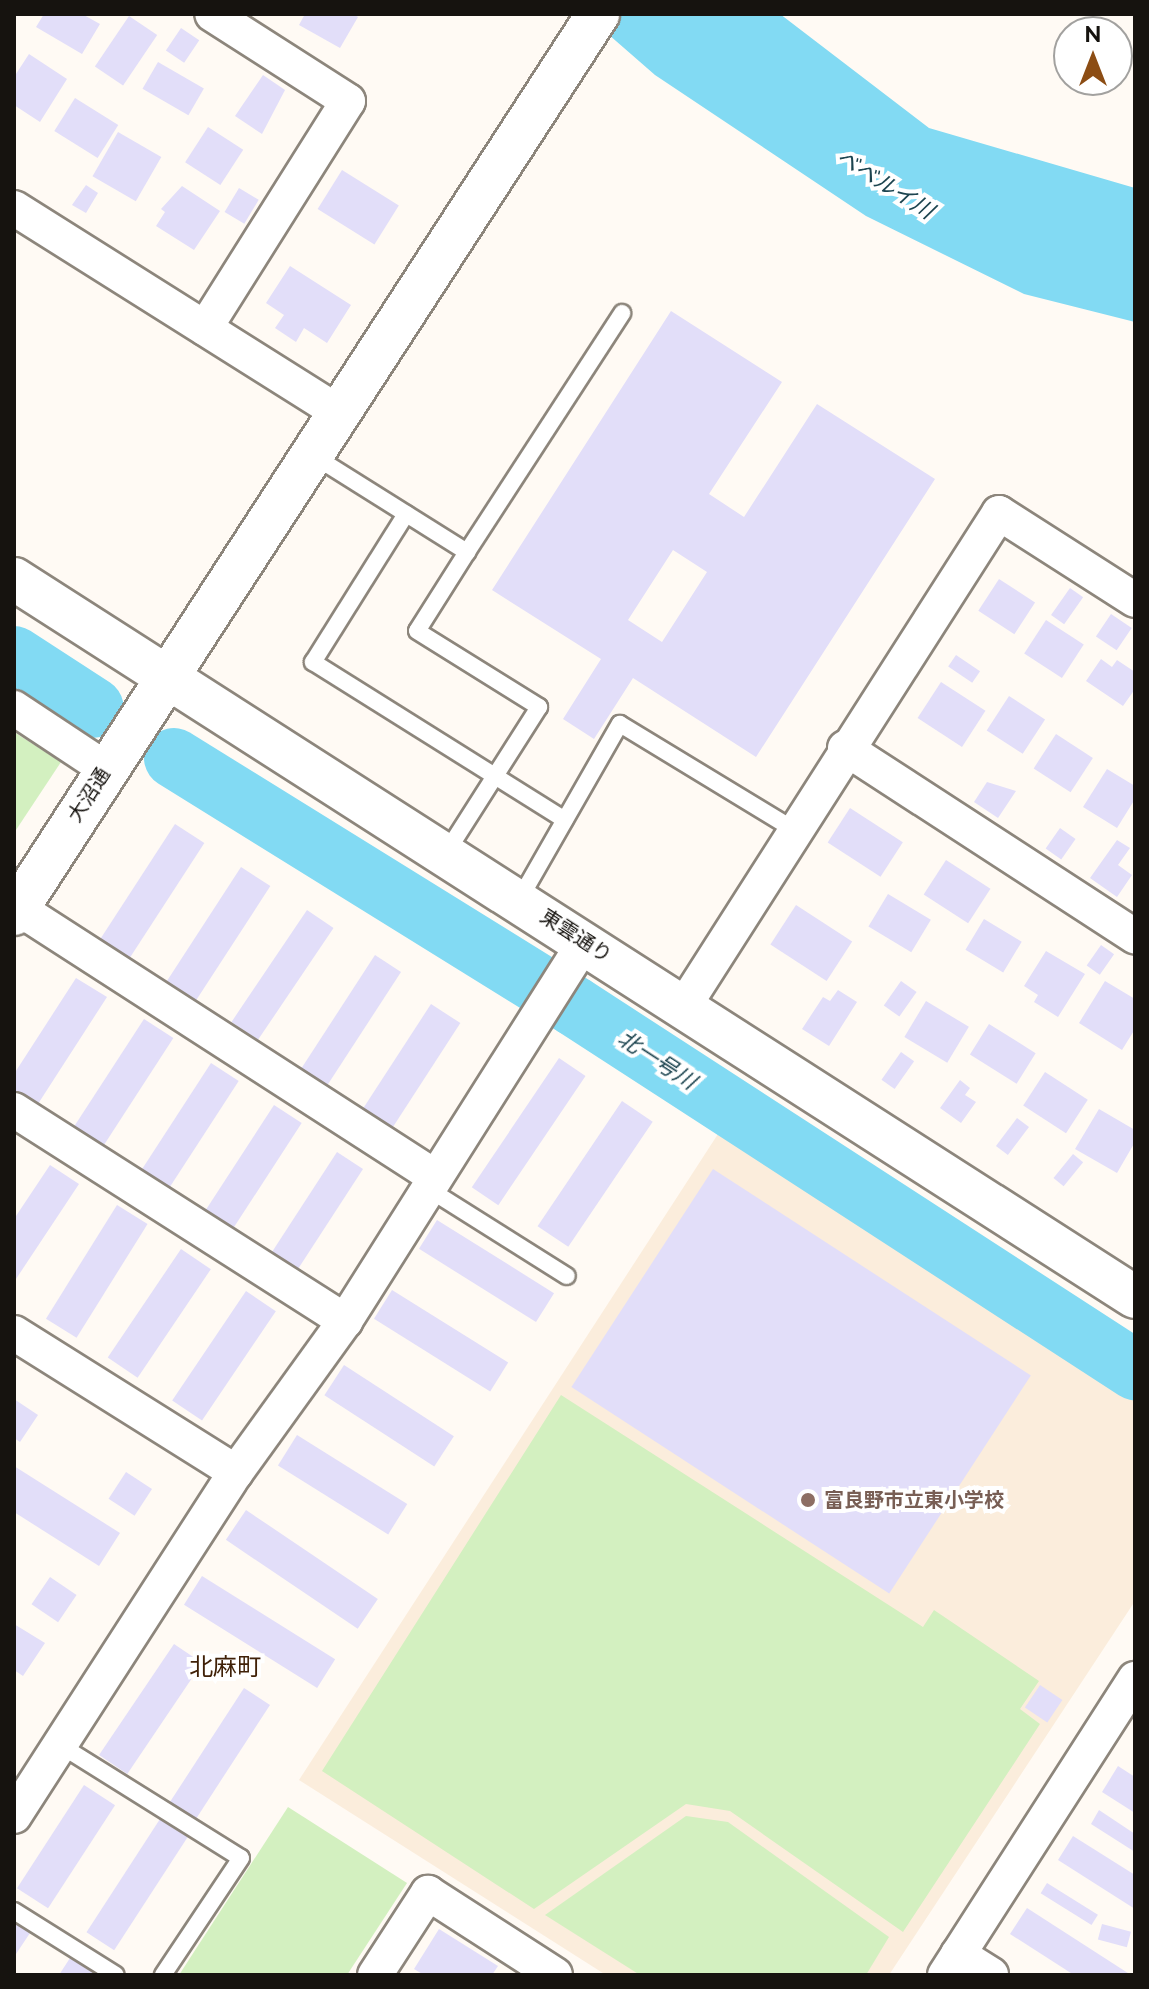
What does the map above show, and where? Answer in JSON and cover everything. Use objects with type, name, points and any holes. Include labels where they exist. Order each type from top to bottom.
[{"type":"street","points":[[205,328],[348,101],[212,14]]},
{"type":"street","name":"大沼通","points":[[16,911],[598,14]]},
{"type":"street","points":[[14,208],[341,414]]},
{"type":"street","points":[[684,1006],[793,829],[999,513],[1135,600]]},
{"type":"street","name":"東雲通り","points":[[14,579],[1135,1297]]},
{"type":"street","points":[[14,708],[106,769]]},
{"type":"street","points":[[845,748],[1135,936]]},
{"type":"street","points":[[16,911],[431,1182]]},
{"type":"street","points":[[14,1816],[236,1472],[345,1321],[585,942]]},
{"type":"street","points":[[14,1110],[345,1321]]},
{"type":"street","points":[[14,1333],[236,1472]]},
{"type":"street","points":[[991,1975],[951,1964],[1135,1679]]},
{"type":"street","points":[[375,1975],[428,1893],[555,1975]]},
{"type":"lane","points":[[446,854],[539,707],[417,631],[622,313]]},
{"type":"lane","points":[[314,456],[467,552]]},
{"type":"lane","points":[[406,514],[313,662],[565,820]]},
{"type":"lane","points":[[519,900],[620,724],[793,829]]},
{"type":"lane","points":[[431,1182],[567,1276]]},
{"type":"lane","points":[[60,1745],[241,1858],[163,1975]]},
{"type":"lane","points":[[14,1911],[116,1975]]},
{"type":"shaded area","name":"富良野市立東小学校","points":[[718,1134],[1135,1399],[1135,1601],[889,1975],[606,1975],[299,1780]]},
{"type":"green space","points":[[14,732],[61,762],[14,833]]},
{"type":"green space","points":[[561,1395],[923,1627],[934,1610],[1039,1681],[1020,1709],[1040,1724],[903,1932],[730,1811],[686,1804],[534,1909],[322,1771]]},
{"type":"green space","points":[[288,1807],[407,1883],[347,1975],[179,1975]]},
{"type":"green space","points":[[686,1816],[728,1822],[889,1937],[866,1975],[640,1975],[545,1915]]},
{"type":"water","name":"ベベルイ川","points":[[585,14],[780,14],[929,128],[1135,188],[1135,322],[1024,294],[866,216],[655,75]]},
{"type":"building","points":[[44,14],[82,14],[100,24],[82,54],[36,27]]},
{"type":"building","points":[[305,14],[353,14],[358,17],[340,48],[299,25]]},
{"type":"building","points":[[129,16],[157,35],[123,86],[95,67]]},
{"type":"building","points":[[181,28],[199,40],[184,63],[166,50]]},
{"type":"building","points":[[29,54],[67,79],[40,122],[14,105],[14,77]]},
{"type":"building","points":[[158,62],[204,88],[188,115],[142,89]]},
{"type":"building","points":[[263,75],[285,90],[262,134],[235,116]]},
{"type":"building","points":[[75,98],[118,125],[98,158],[54,131]]},
{"type":"building","points":[[208,127],[243,150],[220,185],[185,162]]},
{"type":"building","points":[[118,132],[161,157],[136,201],[92,176]]},
{"type":"building","points":[[342,170],[399,206],[374,245],[318,209]]},
{"type":"building","points":[[86,185],[98,193],[86,213],[72,205]]},
{"type":"building","points":[[182,186],[220,211],[194,250],[156,226],[165,212],[161,209]]},
{"type":"building","points":[[239,188],[259,200],[244,224],[225,212]]},
{"type":"building","points":[[290,266],[351,305],[327,343],[304,328],[296,342],[275,328],[284,315],[266,303]]},
{"type":"building","points":[[671,311],[782,382],[709,494],[744,517],[817,404],[935,479],[756,757],[633,678],[594,739],[563,719],[601,659],[492,590]],"holes":[[[673,550],[707,572],[662,642],[628,620]]]},
{"type":"building","points":[[999,579],[1035,602],[1014,634],[978,611]]},
{"type":"building","points":[[1070,588],[1083,597],[1064,624],[1051,615]]},
{"type":"building","points":[[1111,614],[1132,628],[1117,650],[1096,636]]},
{"type":"building","points":[[1046,620],[1084,645],[1062,678],[1024,654]]},
{"type":"building","points":[[956,655],[980,671],[972,683],[948,667]]},
{"type":"building","points":[[1101,659],[1112,667],[1117,660],[1135,672],[1135,689],[1123,706],[1086,681]]},
{"type":"building","points":[[941,682],[985,711],[962,747],[918,718]]},
{"type":"building","points":[[1009,696],[1045,719],[1023,754],[987,730]]},
{"type":"building","points":[[1056,734],[1093,758],[1071,792],[1034,768]]},
{"type":"building","points":[[1107,769],[1135,786],[1135,799],[1117,828],[1083,807]]},
{"type":"building","points":[[987,782],[1016,791],[998,818],[974,802]]},
{"type":"building","points":[[850,808],[903,842],[881,877],[828,842]]},
{"type":"building","points":[[175,824],[204,843],[129,959],[100,940]]},
{"type":"building","points":[[1060,828],[1076,839],[1061,859],[1046,848]]},
{"type":"building","points":[[1117,840],[1130,848],[1118,865],[1132,875],[1117,897],[1090,878]]},
{"type":"building","points":[[946,860],[990,889],[968,923],[924,894]]},
{"type":"building","points":[[241,867],[270,886],[196,1000],[167,981]]},
{"type":"building","points":[[888,894],[931,920],[911,952],[868,927]]},
{"type":"building","points":[[796,905],[852,941],[827,981],[770,944]]},
{"type":"building","points":[[307,910],[334,928],[258,1040],[232,1022]]},
{"type":"building","points":[[984,919],[1022,942],[1003,973],[965,950]]},
{"type":"building","points":[[1101,945],[1114,954],[1100,975],[1087,965]]},
{"type":"building","points":[[1046,951],[1085,974],[1058,1017],[1034,1002],[1038,995],[1024,986]]},
{"type":"building","points":[[375,955],[401,972],[327,1085],[301,1068]]},
{"type":"building","points":[[76,978],[107,997],[36,1107],[14,1092],[14,1074]]},
{"type":"building","points":[[901,981],[917,992],[899,1016],[884,1006]]},
{"type":"building","points":[[1105,981],[1135,999],[1135,1029],[1122,1050],[1079,1023]]},
{"type":"building","points":[[838,990],[857,1002],[829,1046],[802,1029],[823,997],[830,1001]]},
{"type":"building","points":[[926,1001],[969,1027],[947,1063],[904,1037]]},
{"type":"building","points":[[431,1004],[460,1023],[392,1128],[363,1109]]},
{"type":"building","points":[[144,1019],[173,1038],[102,1148],[73,1129]]},
{"type":"building","points":[[989,1024],[1036,1053],[1017,1084],[970,1055]]},
{"type":"building","points":[[901,1052],[914,1061],[895,1089],[881,1080]]},
{"type":"building","points":[[559,1058],[586,1076],[498,1205],[472,1187]]},
{"type":"building","points":[[211,1063],[239,1081],[168,1190],[140,1172]]},
{"type":"building","points":[[1045,1072],[1088,1100],[1066,1133],[1023,1106]]},
{"type":"building","points":[[960,1080],[970,1088],[965,1095],[976,1102],[961,1123],[940,1108]]},
{"type":"building","points":[[622,1101],[653,1122],[568,1247],[538,1226]]},
{"type":"building","points":[[274,1105],[302,1123],[230,1233],[203,1215]]},
{"type":"building","points":[[1099,1109],[1135,1130],[1135,1142],[1117,1173],[1075,1149]]},
{"type":"building","points":[[1017,1118],[1029,1127],[1008,1155],[996,1146]]},
{"type":"building","points":[[337,1152],[363,1169],[295,1274],[269,1257]]},
{"type":"building","points":[[1073,1154],[1083,1162],[1064,1186],[1053,1178]]},
{"type":"building","points":[[50,1165],[79,1184],[14,1282],[14,1219]]},
{"type":"building","points":[[713,1169],[1031,1375],[889,1593],[571,1387]]},
{"type":"building","points":[[117,1205],[148,1224],[77,1338],[46,1319]]},
{"type":"building","points":[[437,1220],[554,1293],[536,1322],[419,1249]]},
{"type":"building","points":[[181,1249],[211,1269],[138,1378],[108,1358]]},
{"type":"building","points":[[392,1290],[508,1363],[490,1391],[374,1319]]},
{"type":"building","points":[[246,1291],[276,1311],[202,1421],[172,1400]]},
{"type":"building","points":[[344,1365],[454,1436],[434,1467],[324,1395]]},
{"type":"building","points":[[14,1399],[38,1415],[20,1442],[14,1438]]},
{"type":"building","points":[[297,1435],[407,1504],[388,1534],[278,1466]]},
{"type":"building","points":[[14,1466],[120,1533],[99,1566],[14,1512]]},
{"type":"building","points":[[126,1472],[152,1489],[135,1516],[109,1499]]},
{"type":"building","points":[[246,1510],[378,1599],[358,1629],[226,1540]]},
{"type":"building","points":[[202,1576],[335,1659],[317,1688],[184,1605]]},
{"type":"building","points":[[50,1577],[77,1595],[58,1622],[32,1604]]},
{"type":"building","points":[[14,1624],[45,1643],[23,1676],[14,1670]]},
{"type":"building","points":[[174,1644],[202,1663],[127,1774],[99,1755]]},
{"type":"building","points":[[1040,1685],[1062,1700],[1047,1722],[1025,1707]]},
{"type":"building","points":[[244,1688],[270,1705],[196,1819],[170,1802]]},
{"type":"building","points":[[1118,1766],[1135,1777],[1135,1813],[1102,1792]]},
{"type":"building","points":[[84,1785],[115,1805],[48,1908],[17,1888]]},
{"type":"building","points":[[1099,1810],[1135,1834],[1135,1852],[1091,1824]]},
{"type":"building","points":[[160,1819],[188,1837],[114,1950],[86,1932]]},
{"type":"building","points":[[1073,1836],[1135,1875],[1135,1909],[1058,1860]]},
{"type":"building","points":[[1047,1883],[1098,1915],[1092,1925],[1041,1893]]},
{"type":"building","points":[[1027,1908],[1131,1975],[1074,1975],[1010,1934]]},
{"type":"building","points":[[14,1922],[30,1933],[14,1957]]},
{"type":"building","points":[[1102,1924],[1131,1932],[1127,1947],[1098,1939]]},
{"type":"building","points":[[439,1929],[498,1966],[492,1975],[424,1975],[414,1969]]},
{"type":"building","points":[[70,1958],[96,1975],[59,1975]]},
{"type":"waterway","name":"北一号川","points":[[14,656],[94,708]]},
{"type":"waterway","name":"北一号川","points":[[174,758],[574,1006],[1135,1370]]},
{"type":"place","name":"富良野市立東小学校","points":[[808,1500]]},
{"type":"district","name":"北麻町","points":[[225,1667]]}]
